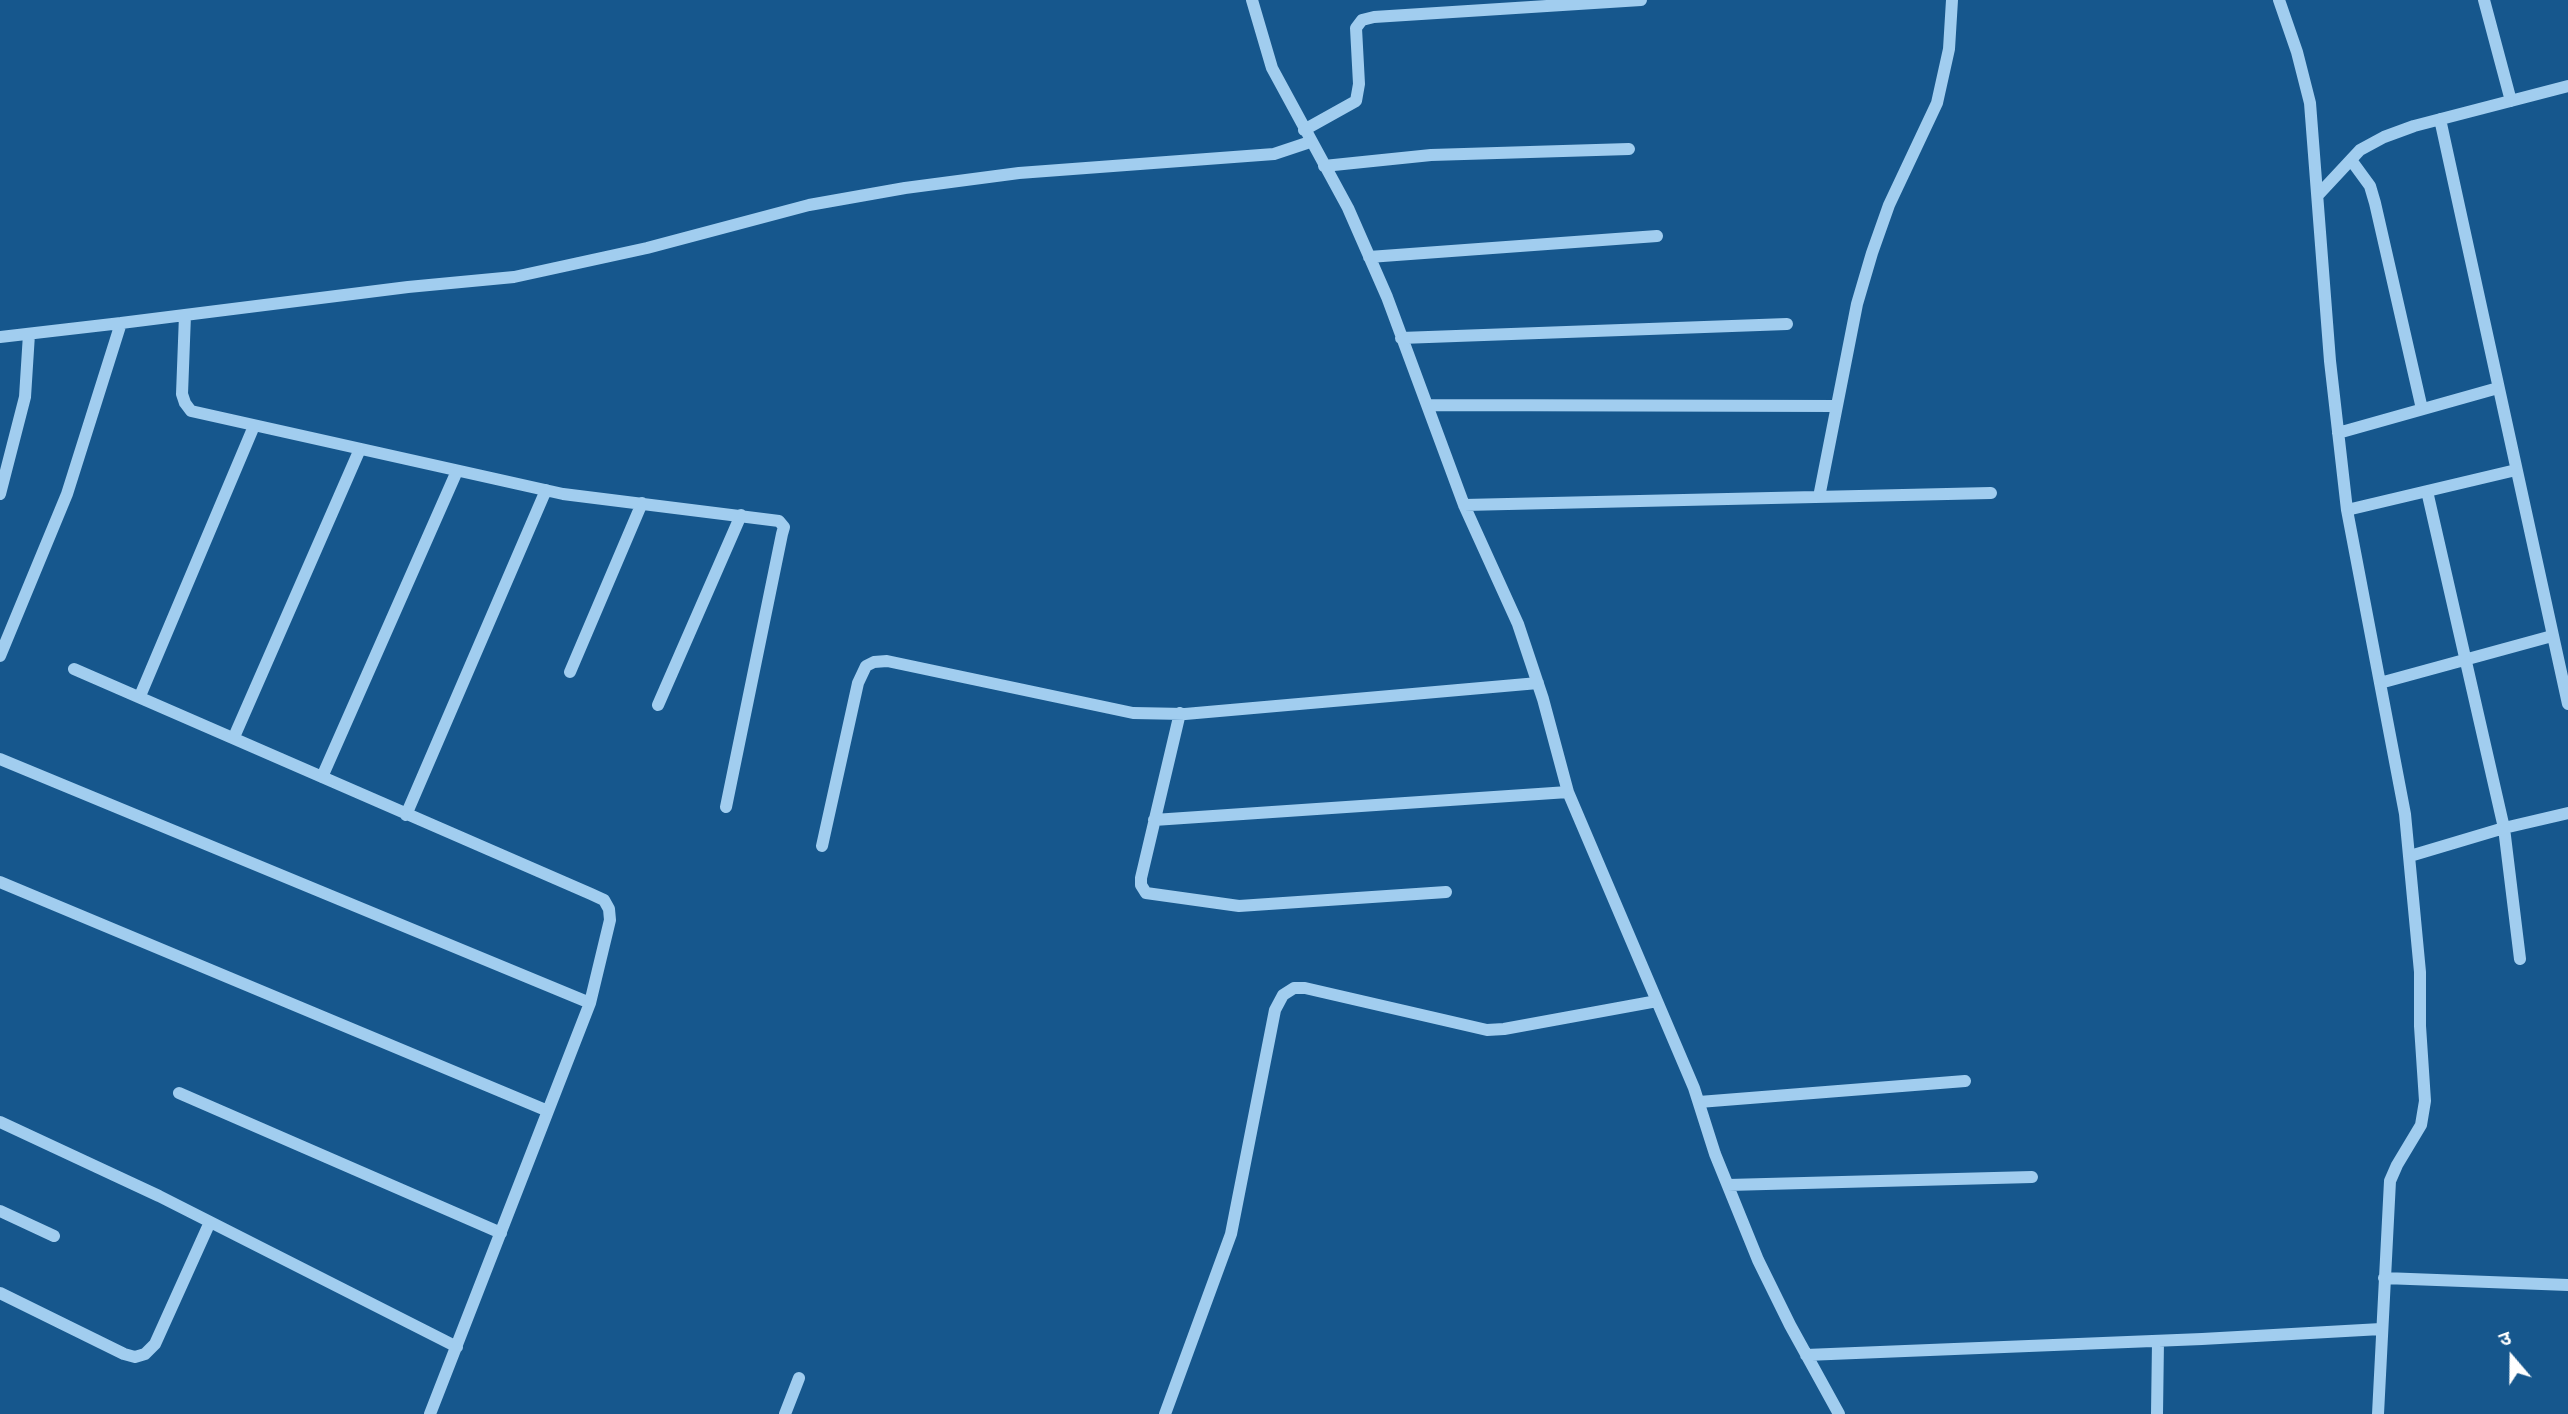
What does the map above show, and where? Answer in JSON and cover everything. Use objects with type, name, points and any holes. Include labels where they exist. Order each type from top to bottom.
[{"type":"street","points":[[1252,0],[1272,68],[1348,208],[1387,297],[1465,505],[1518,624],[1538,683],[1568,792],[1699,1102],[1758,1259],[1839,1414]]},
{"type":"street","points":[[0,337],[408,287],[514,277],[647,248],[809,205],[905,188],[1019,173],[1274,154],[1307,136],[1356,101],[1359,84],[1356,27],[1362,20],[1374,17],[1641,0]]},
{"type":"street","points":[[1819,497],[1857,304],[1889,205],[1937,103],[1949,49],[1952,0]]},
{"type":"street","points":[[2279,0],[2297,52],[2310,103],[2347,510],[2405,814],[2420,972],[2420,1026],[2426,1101],[2421,1125],[2390,1181],[2378,1414]]},
{"type":"street","points":[[2484,0],[2511,101]]},
{"type":"street","points":[[2319,194],[2360,150],[2384,137],[2440,119],[2568,86]]},
{"type":"street","points":[[2440,119],[2568,704]]},
{"type":"street","points":[[1324,166],[1431,155],[1629,149]]},
{"type":"street","points":[[2351,160],[2370,186],[2375,203],[2422,409]]},
{"type":"street","points":[[1369,257],[1657,236]]},
{"type":"street","points":[[185,315],[183,394],[191,411],[546,490],[779,521],[784,527],[726,807]]},
{"type":"street","points":[[0,656],[67,494],[121,323]]},
{"type":"street","points":[[1401,338],[1787,324]]},
{"type":"street","points":[[0,494],[24,397],[29,334]]},
{"type":"street","points":[[2338,433],[2498,388]]},
{"type":"street","points":[[1428,405],[1837,406]]},
{"type":"street","points":[[140,696],[254,426]]},
{"type":"street","points":[[234,737],[360,449]]},
{"type":"street","points":[[2347,510],[2516,470]]},
{"type":"street","points":[[322,777],[457,471]]},
{"type":"street","points":[[406,815],[546,490]]},
{"type":"street","points":[[2427,491],[2504,828],[2520,959]]},
{"type":"street","points":[[1465,505],[1991,493]]},
{"type":"street","points":[[570,672],[642,503]]},
{"type":"street","points":[[657,705],[741,515]]},
{"type":"street","points":[[2381,683],[2552,636]]},
{"type":"street","points":[[822,845],[858,683],[866,666],[874,662],[887,661],[1133,713],[1180,713],[1538,683]]},
{"type":"street","points":[[74,669],[604,900],[609,909],[610,920],[590,1003],[430,1414]]},
{"type":"street","points":[[1180,713],[1141,878],[1141,886],[1146,893],[1239,906],[1446,892]]},
{"type":"street","points":[[0,759],[590,1003]]},
{"type":"street","points":[[1154,820],[1568,792]]},
{"type":"street","points":[[2410,856],[2504,828],[2568,813]]},
{"type":"street","points":[[0,882],[548,1111]]},
{"type":"street","points":[[1165,1414],[1231,1234],[1275,1010],[1283,995],[1294,988],[1305,988],[1487,1030],[1657,1001]]},
{"type":"street","points":[[1699,1102],[1965,1081]]},
{"type":"street","points":[[178,1093],[501,1233]]},
{"type":"street","points":[[0,1122],[209,1222],[457,1347]]},
{"type":"street","points":[[1728,1185],[2032,1177]]},
{"type":"street","points":[[0,1211],[54,1236]]},
{"type":"street","points":[[0,1293],[124,1354],[135,1357],[145,1354],[155,1344],[209,1222]]},
{"type":"street","points":[[2384,1278],[2568,1285]]},
{"type":"street","points":[[1806,1355],[2381,1329]]},
{"type":"street","points":[[2157,1414],[2158,1341]]},
{"type":"street","points":[[785,1414],[799,1378]]}]
